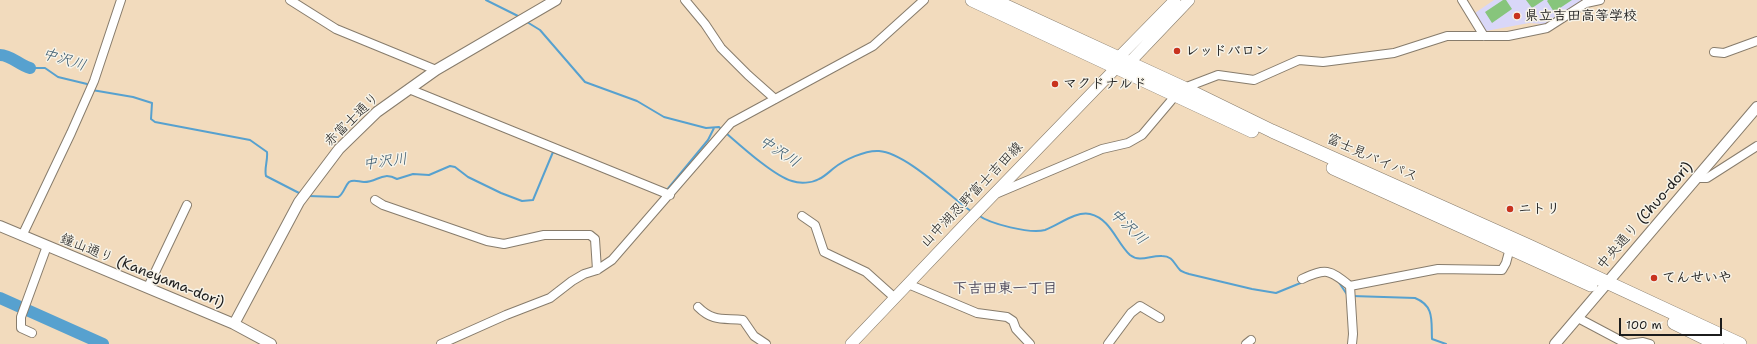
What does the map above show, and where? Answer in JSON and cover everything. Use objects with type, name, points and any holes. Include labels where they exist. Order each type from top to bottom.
[{"type":"highway","name":"富士見バイパス","points":[[972,0],[1121,63]]},
{"type":"highway","name":"富士見バイパス","points":[[992,0],[1179,92],[1510,248],[1740,344]]},
{"type":"highway","name":"富士見バイパス","points":[[1179,92],[1272,131],[1529,246],[1717,344]]},
{"type":"main road","name":"山中湖忍野富士吉田線","points":[[1121,63],[1175,0]]},
{"type":"main road","name":"山中湖忍野富士吉田線","points":[[851,344],[1121,63],[1189,0]]},
{"type":"street","points":[[22,236],[94,81],[121,0]]},
{"type":"street","points":[[290,0],[336,29],[436,70]]},
{"type":"street","name":"赤富士通り","points":[[234,324],[299,202],[340,149],[377,112],[436,70],[556,0]]},
{"type":"street","points":[[685,0],[705,24],[715,42],[775,99]]},
{"type":"street","points":[[441,344],[506,315],[550,298],[572,281],[584,274],[597,270],[612,260],[670,195],[730,123],[873,46],[924,0]]},
{"type":"street","points":[[1462,0],[1484,36]]},
{"type":"street","points":[[991,197],[1102,150],[1128,143],[1142,135],[1179,92],[1218,75],[1254,80],[1299,60],[1323,62],[1394,53],[1447,36],[1508,36],[1547,28],[1586,4],[1600,0]]},
{"type":"street","points":[[1714,52],[1724,53],[1757,41]]},
{"type":"street","points":[[409,89],[670,195]]},
{"type":"street","name":"中央通り (Chuo-dori)","points":[[1555,344],[1757,108]]},
{"type":"street","points":[[1697,178],[1707,178],[1757,146]]},
{"type":"street","points":[[376,200],[383,205],[487,241],[504,244],[544,235],[590,235],[595,239],[597,270]]},
{"type":"street","points":[[148,287],[187,205]]},
{"type":"street","points":[[802,216],[815,225],[824,252],[866,272],[895,298]]},
{"type":"street","name":"鐘山通り (Kaneyama-dori)","points":[[0,226],[234,324],[271,344]]},
{"type":"street","points":[[32,333],[21,328],[21,317],[47,246]]},
{"type":"street","points":[[1350,286],[1438,269],[1502,270],[1506,263],[1510,248]]},
{"type":"street","points":[[1302,279],[1321,271],[1328,272],[1336,275],[1350,286],[1353,334],[1352,344]]},
{"type":"street","points":[[908,284],[977,313],[1007,318],[1013,321],[1016,329],[1030,344]]},
{"type":"street","points":[[1108,344],[1131,313],[1140,306],[1160,318]]},
{"type":"street","points":[[698,307],[705,314],[716,319],[725,318],[743,320],[754,336],[766,344]]},
{"type":"street","points":[[1578,318],[1627,344],[1643,342],[1650,344]]},
{"type":"shaded area","name":"県立吉田高等学校","points":[[1494,0],[1585,0],[1544,24],[1529,23],[1486,31],[1475,13]]},
{"type":"green space","points":[[1503,0],[1506,0],[1512,9],[1492,23],[1485,12]]},
{"type":"green space","points":[[1526,0],[1544,0],[1532,8]]},
{"type":"green space","points":[[1572,0],[1554,12],[1547,1]]},
{"type":"waterway","name":"中沢川","points":[[486,0],[520,17]]},
{"type":"waterway","name":"中沢川","points":[[527,22],[540,30],[585,82],[637,101],[664,117],[706,128],[719,127],[722,130]]},
{"type":"waterway","name":"中沢川","points":[[0,55],[4,55],[30,68]]},
{"type":"waterway","name":"中沢川","points":[[30,68],[45,68],[58,77],[87,84],[89,87]]},
{"type":"waterway","name":"中沢川","points":[[92,90],[133,97],[152,103],[151,119],[155,122],[250,140],[267,152],[265,170],[266,176],[301,194]]},
{"type":"waterway","name":"中沢川","points":[[666,191],[708,140],[714,128]]},
{"type":"waterway","name":"中沢川","points":[[726,133],[776,173],[799,183],[809,182],[823,177],[843,162],[867,152],[879,151],[890,154],[902,159],[927,176],[972,212]]},
{"type":"waterway","name":"中沢川","points":[[308,196],[338,197],[342,194],[347,184],[351,181],[369,182],[384,176],[397,179],[413,174],[429,175],[450,166],[455,167],[468,177],[501,193],[522,201],[533,200],[553,152],[569,158]]},
{"type":"waterway","name":"中沢川","points":[[978,215],[991,222],[1001,225],[1030,231],[1038,231],[1050,228],[1073,216],[1090,214],[1103,221],[1113,232],[1125,250],[1134,257],[1142,259],[1166,256],[1169,257],[1180,270],[1185,273],[1252,289],[1276,293],[1303,282]]},
{"type":"waterway","name":"中沢川","points":[[1338,281],[1348,296]]},
{"type":"waterway","name":"中沢川","points":[[1352,296],[1415,298],[1421,301],[1426,305],[1431,315],[1432,339],[1446,344]]},
{"type":"waterway","points":[[0,298],[103,344]]},
{"type":"place","name":"県立吉田高等学校","points":[[1517,16]]},
{"type":"place","name":"レッドバロン","points":[[1177,51]]},
{"type":"place","name":"マクドナルド","points":[[1055,84]]},
{"type":"place","name":"ニトリ","points":[[1510,209]]},
{"type":"place","name":"てんせいや","points":[[1654,278]]},
{"type":"district","name":"下吉田東一丁目","points":[[1005,289]]}]
